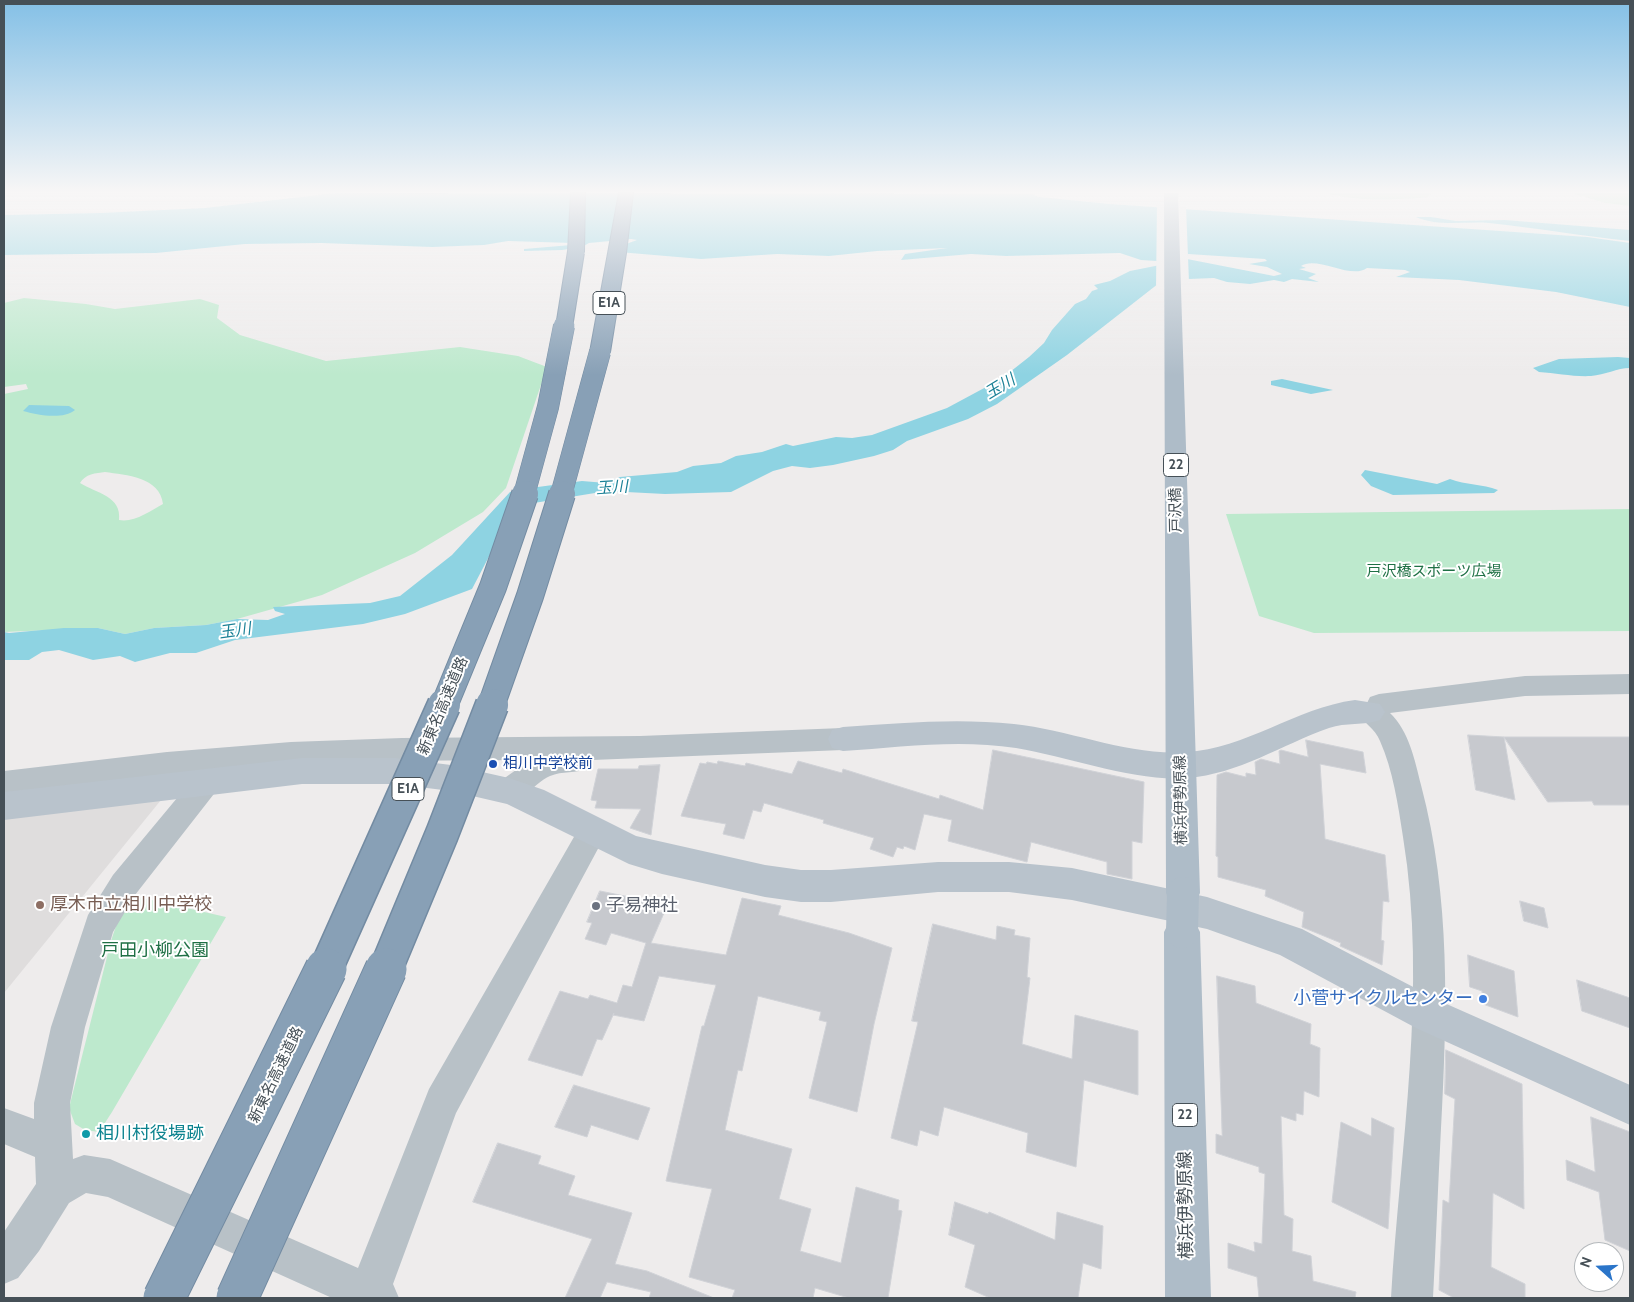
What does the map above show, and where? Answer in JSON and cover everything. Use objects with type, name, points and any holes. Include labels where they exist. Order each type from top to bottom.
[{"type":"highway","name":"新東名高速道路","points":[[164,1298],[271,1087],[377,859],[454,680],[501,560],[534,461],[556,378],[576,254]]},
{"type":"highway","name":"E1A","points":[[237,1298],[320,1121],[422,885],[491,710],[538,577],[569,478],[600,352],[618,254]]},
{"type":"main road","name":"戸沢橋","points":[[1173,254],[1180,752]]},
{"type":"main road","name":"横浜伊勢原線","points":[[1180,752],[1188,1298]]},
{"type":"street","points":[[4,784],[127,768],[330,751],[506,747],[611,748],[763,740],[843,739],[955,732],[1015,736],[1157,765],[1180,752],[1236,756],[1331,715],[1350,710],[1525,686],[1630,684]]},
{"type":"street","points":[[1375,708],[1392,734],[1411,798],[1421,846],[1428,916],[1429,1015],[1412,1298]]},
{"type":"street","points":[[509,791],[535,769],[553,763],[760,752],[843,739]]},
{"type":"street","points":[[4,806],[302,771],[394,771],[450,778],[509,791],[533,800],[592,832],[629,849],[724,874],[801,886],[938,877],[1009,877],[1041,880],[1108,891],[1207,913],[1274,935],[1429,1015],[1630,1105]]},
{"type":"street","points":[[4,1264],[26,1238],[55,1189],[52,1103],[68,1027],[98,926],[124,885],[207,782]]},
{"type":"street","points":[[55,1189],[84,1174],[110,1178],[371,1297],[410,1181],[442,1102],[592,832]]},
{"type":"street","points":[[4,1126],[54,1146]]},
{"type":"shaded area","name":"厚木市立相川中学校","points":[[161,800],[4,993],[4,816]]},
{"type":"green space","points":[[24,298],[115,309],[200,299],[219,305],[217,318],[240,335],[326,361],[460,347],[518,356],[547,367],[506,488],[483,512],[415,553],[322,595],[237,619],[206,625],[154,628],[125,634],[98,628],[4,632],[4,394],[28,389],[26,384],[4,387],[4,303]],"holes":[[[105,472],[132,476],[149,483],[161,495],[163,504],[136,518],[119,520],[119,512],[112,500],[80,483],[91,474]]]},
{"type":"green space","name":"戸沢橋スポーツ広場","points":[[1630,509],[1630,631],[1314,633],[1259,616],[1226,514]]},
{"type":"green space","name":"戸田小柳公園","points":[[134,896],[226,917],[99,1132],[85,1130],[75,1124],[69,1108],[111,941],[118,920]]},
{"type":"water","points":[[4,254],[98,254],[4,255]]},
{"type":"water","points":[[639,254],[851,254],[829,256],[777,254],[701,259]]},
{"type":"water","points":[[905,254],[1091,254],[1006,256],[971,254],[901,260]]},
{"type":"water","name":"玉川","points":[[1122,254],[1630,254],[1630,307],[1556,292],[1459,280],[1396,277],[1410,272],[1405,270],[1367,268],[1360,271],[1352,271],[1316,263],[1308,263],[1301,266],[1306,268],[1299,269],[1316,274],[1308,278],[1319,282],[1292,279],[1284,282],[1274,280],[1250,284],[1227,282],[1214,278],[1163,280],[1067,355],[997,404],[968,419],[907,441],[893,450],[833,465],[810,468],[792,466],[773,471],[731,492],[665,494],[607,491],[534,503],[495,545],[472,589],[405,614],[363,624],[235,640],[196,653],[170,653],[135,662],[120,656],[93,660],[59,650],[42,652],[29,660],[4,660],[4,632],[98,628],[125,634],[154,628],[206,625],[237,619],[268,620],[285,614],[275,611],[273,607],[370,603],[400,596],[452,555],[510,492],[582,481],[606,483],[620,477],[677,472],[693,466],[721,463],[736,456],[762,452],[786,444],[793,446],[836,437],[852,438],[872,435],[947,408],[1001,379],[1044,343],[1052,330],[1075,304],[1086,299],[1092,291],[1098,289],[1094,285],[1110,281],[1130,271],[1160,265],[1157,261],[1141,260]],"holes":[[[1188,254],[1265,259],[1267,261],[1249,264],[1267,267],[1282,274],[1274,276],[1187,259]]]},
{"type":"water","points":[[1630,358],[1630,368],[1585,376],[1539,372],[1533,368],[1559,359]]},
{"type":"water","points":[[1282,379],[1333,390],[1311,394],[1271,385],[1271,381]]},
{"type":"water","points":[[29,405],[69,406],[75,410],[64,415],[42,415],[23,411]]},
{"type":"water","points":[[1365,470],[1437,484],[1450,479],[1498,490],[1494,493],[1393,495],[1371,486],[1361,475]]},
{"type":"pier","points":[[1156,254],[1188,254],[1189,282],[1164,283],[1156,288]]},
{"type":"building","points":[[1468,735],[1504,737],[1515,800],[1476,790]]},
{"type":"building","points":[[1504,737],[1630,737],[1630,805],[1594,805],[1592,801],[1548,802]]},
{"type":"building","points":[[1306,740],[1363,752],[1366,773],[1320,764],[1325,839],[1385,855],[1389,902],[1383,901],[1381,940],[1384,941],[1382,965],[1340,946],[1341,943],[1302,927],[1304,912],[1265,896],[1266,890],[1218,877],[1218,857],[1216,856],[1217,775],[1226,772],[1246,777],[1246,773],[1256,775],[1255,762],[1261,759],[1280,764],[1279,751],[1281,750],[1308,757]]},
{"type":"building","points":[[993,750],[1144,782],[1142,843],[1132,841],[1132,879],[1107,874],[1107,862],[1031,842],[1027,862],[948,841],[952,820],[924,814],[915,850],[904,846],[903,849],[897,847],[893,857],[870,849],[874,838],[823,823],[824,820],[764,803],[761,812],[753,810],[744,839],[723,834],[726,824],[681,816],[700,763],[717,764],[718,761],[745,766],[746,763],[792,774],[798,761],[842,773],[843,769],[939,799],[940,795],[983,810]]},
{"type":"building","points":[[660,765],[651,835],[630,828],[641,809],[595,808],[597,801],[591,800],[598,769],[638,769],[639,766]]},
{"type":"building","points":[[600,891],[659,903],[655,911],[664,913],[651,943],[726,955],[742,898],[781,906],[778,915],[849,933],[892,948],[874,1024],[857,1112],[809,1098],[827,1022],[819,1020],[821,1012],[758,996],[742,1071],[738,1070],[725,1130],[792,1149],[779,1199],[811,1209],[800,1251],[841,1263],[856,1187],[899,1200],[898,1210],[902,1211],[888,1298],[849,1298],[815,1288],[813,1298],[732,1298],[735,1290],[689,1277],[712,1189],[666,1181],[702,1026],[704,1026],[716,985],[659,976],[644,1021],[613,1015],[602,1040],[597,1039],[582,1076],[528,1060],[560,991],[588,999],[590,995],[617,1003],[623,985],[632,987],[646,943],[611,933],[606,945],[585,939],[592,923],[587,922]]},
{"type":"building","points":[[1520,901],[1544,908],[1548,928],[1524,921]]},
{"type":"building","points":[[933,924],[996,940],[997,926],[1015,930],[1014,935],[1030,938],[1027,977],[1030,978],[1022,1044],[1072,1059],[1075,1015],[1138,1031],[1138,1095],[1084,1080],[1076,1167],[1026,1152],[1028,1133],[944,1107],[938,1136],[920,1130],[917,1146],[891,1138],[918,1022],[912,1021]]},
{"type":"building","points":[[1468,955],[1514,971],[1518,1017],[1483,1004],[1482,991],[1470,987]]},
{"type":"building","points":[[1217,976],[1255,986],[1256,1003],[1311,1024],[1310,1044],[1320,1048],[1319,1097],[1304,1091],[1303,1115],[1296,1113],[1296,1121],[1281,1116],[1284,1215],[1293,1219],[1292,1251],[1311,1256],[1313,1281],[1356,1292],[1355,1298],[1259,1298],[1257,1277],[1228,1268],[1228,1243],[1255,1252],[1254,1242],[1262,1244],[1265,1174],[1259,1172],[1259,1167],[1216,1153],[1216,1134],[1222,1136]]},
{"type":"building","points":[[1577,980],[1630,998],[1630,1028],[1582,1011]]},
{"type":"building","points":[[1446,1050],[1522,1084],[1524,1209],[1493,1193],[1491,1267],[1525,1284],[1525,1298],[1454,1298],[1439,1290],[1443,1200],[1449,1203],[1455,1099],[1445,1094]]},
{"type":"building","points":[[574,1085],[650,1108],[638,1140],[591,1125],[587,1137],[555,1127]]},
{"type":"building","points":[[1591,1117],[1630,1132],[1630,1251],[1624,1248],[1624,1242],[1610,1242],[1605,1240],[1599,1192],[1567,1180],[1566,1160],[1595,1172]]},
{"type":"building","points":[[1372,1118],[1394,1128],[1388,1229],[1332,1202],[1341,1122],[1371,1136]]},
{"type":"building","points":[[498,1143],[541,1156],[538,1164],[575,1176],[568,1195],[632,1213],[615,1264],[647,1271],[714,1298],[649,1298],[651,1292],[607,1282],[600,1298],[565,1298],[592,1239],[473,1202]]},
{"type":"building","points":[[955,1202],[988,1214],[989,1212],[1055,1240],[1057,1212],[1103,1226],[1101,1269],[1083,1263],[1078,1298],[990,1298],[965,1287],[975,1245],[949,1235]]},
{"type":"place","name":"相川中学校前","points":[[493,764]]},
{"type":"place","name":"厚木市立相川中学校","points":[[40,905]]},
{"type":"place","name":"子易神社","points":[[596,906]]},
{"type":"place","name":"小菅サイクルセンター","points":[[1483,999]]},
{"type":"place","name":"相川村役場跡","points":[[86,1134]]}]
